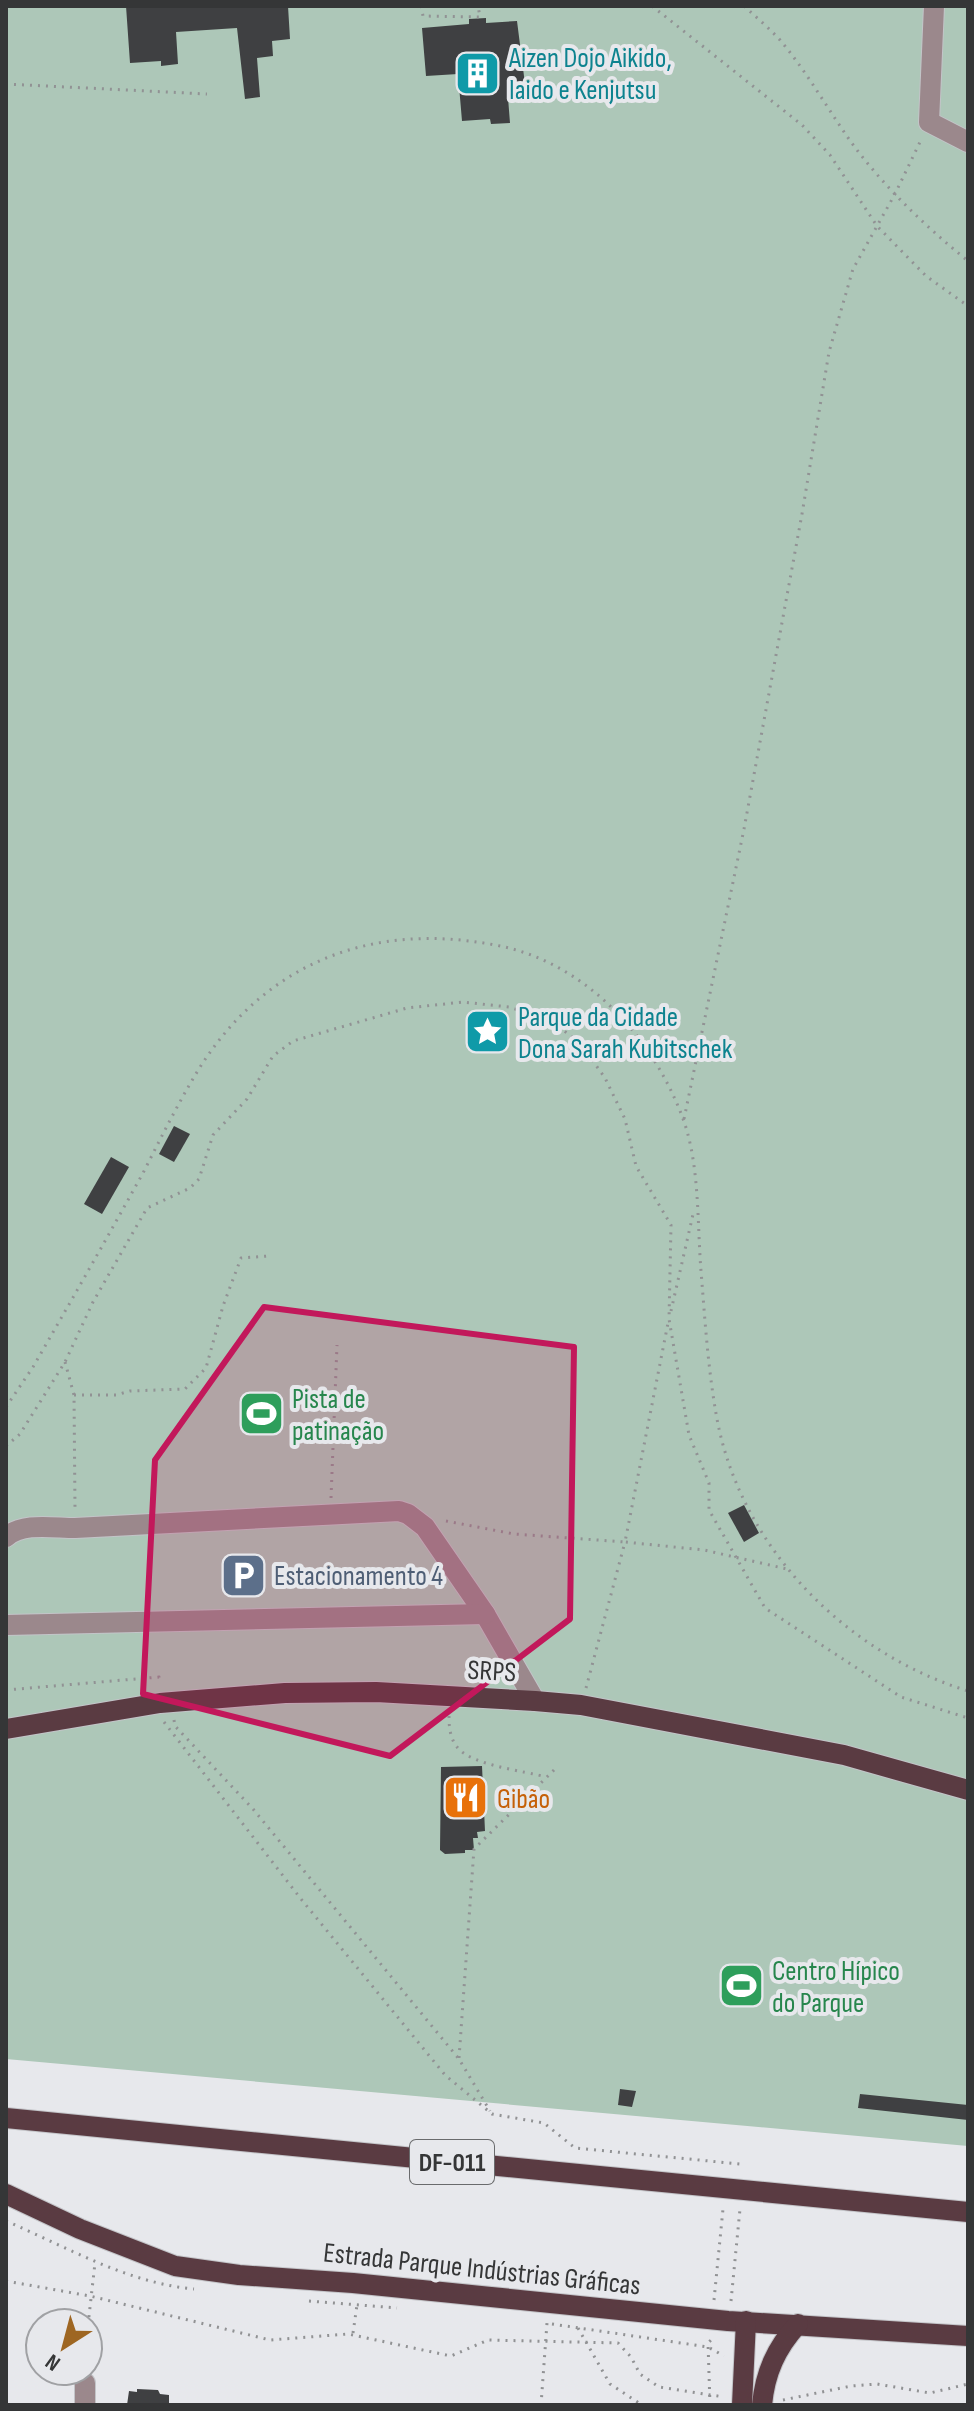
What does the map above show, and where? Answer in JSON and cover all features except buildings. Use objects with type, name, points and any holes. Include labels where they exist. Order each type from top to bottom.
[{"type":"main road","name":"SRPS","points":[[6,1729],[166,1703],[285,1693],[376,1692],[535,1701],[581,1705],[844,1755],[968,1790]]},
{"type":"main road","name":"DF-011","points":[[6,2118],[968,2212]]},
{"type":"main road","name":"Estrada Parque Indústrias Gráficas","points":[[6,2194],[80,2229],[175,2266],[239,2275],[737,2321],[968,2336]]},
{"type":"main road","points":[[737,2321],[752,2402]]},
{"type":"main road","points":[[752,2402],[764,2383],[778,2348],[798,2324]]},
{"type":"lane","points":[[934,6],[929,122],[968,142]]},
{"type":"lane","points":[[6,1537],[14,1530],[27,1528],[387,1510],[408,1514],[425,1527],[485,1614],[535,1701]]},
{"type":"lane","points":[[6,1625],[485,1614]]},
{"type":"path","points":[[421,6],[423,16],[480,17],[478,6]]},
{"type":"path","points":[[652,6],[802,125],[830,155],[877,226],[926,276],[968,306]]},
{"type":"path","points":[[744,6],[779,39],[852,143],[895,194],[929,229],[968,261]]},
{"type":"path","points":[[6,84],[207,94]]},
{"type":"path","points":[[684,1121],[744,829],[829,352],[853,269],[895,194],[929,122]]},
{"type":"path","points":[[6,1407],[33,1367],[204,1061],[240,1016],[279,983],[317,961],[368,943],[411,937],[459,938],[510,947],[553,965],[596,994],[624,1018],[657,1064],[684,1121],[696,1178],[695,1206],[717,1420],[734,1478],[761,1529],[787,1569],[826,1610],[865,1641],[911,1668],[968,1691]]},
{"type":"path","points":[[6,1446],[20,1434],[65,1362],[93,1302],[147,1208],[190,1188],[199,1179],[213,1135],[247,1099],[273,1056],[293,1041],[407,1008],[463,1002],[509,1007],[550,1020],[580,1043],[605,1078],[625,1119],[636,1166],[671,1225],[669,1319],[689,1435],[709,1483],[709,1510],[765,1608],[901,1697],[968,1718]]},
{"type":"path","points":[[581,1705],[625,1542],[682,1253],[695,1206]]},
{"type":"path","points":[[74,1395],[185,1389],[206,1368],[223,1306],[240,1260],[245,1256],[268,1256]]},
{"type":"path","points":[[331,1514],[337,1345]]},
{"type":"path","points":[[65,1362],[74,1395],[75,1528]]},
{"type":"path","points":[[439,1520],[514,1534],[704,1550],[787,1569]]},
{"type":"path","points":[[6,1690],[159,1677],[175,1726],[253,1809],[459,2059],[492,2114]]},
{"type":"path","points":[[450,1696],[449,1730],[457,1747],[469,1757],[547,1777]]},
{"type":"path","points":[[166,1703],[165,1726],[301,1899],[445,2075],[492,2114],[544,2123],[575,2148],[740,2164],[737,2321],[724,2355]]},
{"type":"path","points":[[459,2059],[474,1849],[556,1768]]},
{"type":"path","points":[[737,2321],[713,2305],[724,2203],[741,2189]]},
{"type":"path","points":[[89,2307],[95,2263]]},
{"type":"path","points":[[6,2281],[46,2291],[90,2296],[270,2340],[353,2335],[451,2356],[488,2340],[618,2343],[631,2357],[640,2374],[659,2387],[752,2402],[773,2402],[851,2386],[877,2384],[930,2393],[968,2384]]},
{"type":"path","points":[[353,2335],[357,2305]]},
{"type":"path","points":[[710,2405],[708,2343],[737,2321]]},
{"type":"path","points":[[541,2405],[547,2323]]},
{"type":"path","points":[[578,2328],[610,2384],[642,2405]]},
{"type":"highlighted area","points":[[264,1307],[574,1347],[570,1619],[390,1756],[143,1694],[155,1460]]},
{"type":"green space","name":"Parque da Cidade Dona Sarah Kubitschek","points":[[6,6],[968,6],[968,2146],[6,2059]]},
{"type":"place","name":"Aizen Dojo Aikido, Iaido e Kenjutsu","points":[[478,73]]},
{"type":"place","name":"Parque da Cidade Dona Sarah Kubitschek","points":[[487,1032]]},
{"type":"place","name":"Pista de patinação","points":[[261,1414]]},
{"type":"place","name":"Estacionamento 4","points":[[243,1575]]},
{"type":"place","name":"Gibão","points":[[466,1798]]},
{"type":"place","name":"Centro Hípico do Parque","points":[[741,1986]]}]
